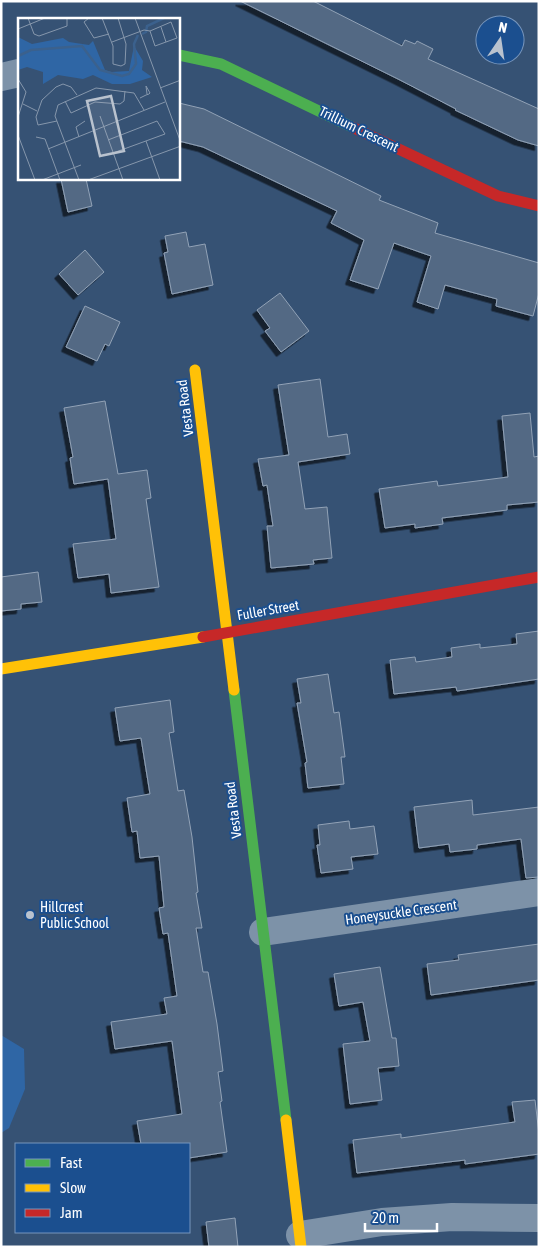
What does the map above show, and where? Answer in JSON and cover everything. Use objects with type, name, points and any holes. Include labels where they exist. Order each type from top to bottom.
[{"type":"street","name":"Trillium Crescent","points":[[180,55],[221,64],[498,196],[539,206]]},
{"type":"street","points":[[1,77],[18,73]]},
{"type":"street","name":"Vesta Road","points":[[196,370],[300,1241]]},
{"type":"street","name":"Fuller Street","points":[[1,669],[227,633],[539,577]]},
{"type":"street","name":"Honeysuckle Crescent","points":[[263,932],[539,892]]},
{"type":"street","points":[[300,1241],[382,1222],[452,1217],[539,1218]]},
{"type":"shaded area","points":[[1,1035],[24,1049],[25,1089],[9,1128],[1,1133]]},
{"type":"building","points":[[240,1],[313,1],[402,46],[405,40],[415,44],[417,41],[433,49],[428,59],[539,109],[539,146],[518,140],[455,110],[398,79]]},
{"type":"building","points":[[180,103],[204,109],[381,196],[379,200],[438,223],[435,233],[539,263],[539,293],[533,316],[496,306],[497,299],[445,285],[438,309],[417,302],[431,256],[394,243],[378,289],[350,280],[364,240],[331,223],[337,211],[203,147],[180,141]]},
{"type":"building","points":[[61,180],[86,180],[92,206],[68,212]]},
{"type":"building","points":[[186,232],[189,247],[205,244],[213,285],[172,294],[164,253],[168,252],[165,236]]},
{"type":"building","points":[[85,250],[104,272],[78,295],[59,274]]},
{"type":"building","points":[[280,293],[309,331],[281,352],[265,331],[270,328],[257,310]]},
{"type":"building","points":[[85,306],[120,322],[109,346],[105,344],[97,361],[66,347]]},
{"type":"building","points":[[320,379],[328,437],[347,434],[350,454],[298,462],[305,509],[327,507],[332,558],[313,560],[314,564],[271,568],[267,526],[273,526],[267,485],[263,486],[258,459],[289,455],[278,385]]},
{"type":"building","points":[[105,401],[118,474],[147,470],[151,498],[146,499],[159,587],[111,593],[109,574],[78,578],[73,544],[116,539],[108,479],[74,484],[70,458],[73,457],[64,408]]},
{"type":"building","points":[[530,413],[534,457],[539,456],[539,502],[507,505],[507,510],[442,518],[443,524],[415,528],[415,524],[385,528],[379,489],[437,481],[438,486],[508,477],[502,416]]},
{"type":"building","points":[[38,572],[42,602],[21,604],[21,609],[1,611],[1,577]]},
{"type":"building","points":[[539,631],[539,679],[457,691],[456,687],[394,694],[390,660],[415,657],[416,662],[452,657],[451,648],[480,644],[480,648],[517,644],[516,634]]},
{"type":"building","points":[[328,674],[334,713],[339,712],[345,757],[341,757],[344,784],[308,788],[305,763],[307,762],[297,703],[301,703],[297,679]]},
{"type":"building","points":[[170,700],[174,732],[169,733],[178,791],[184,790],[192,837],[198,892],[196,893],[202,928],[196,928],[203,972],[208,972],[223,1071],[218,1072],[227,1152],[190,1158],[190,1143],[141,1143],[137,1121],[182,1114],[172,1041],[115,1049],[111,1022],[167,1014],[164,998],[177,996],[168,933],[163,934],[159,908],[164,907],[159,856],[140,858],[137,831],[132,832],[127,798],[150,794],[141,738],[120,741],[115,708]]},
{"type":"building","points":[[472,800],[473,815],[539,807],[539,877],[526,878],[521,839],[477,845],[477,849],[450,852],[449,844],[419,848],[414,807]]},
{"type":"building","points":[[349,821],[350,829],[374,826],[378,854],[351,857],[353,869],[321,873],[317,845],[320,845],[318,825]]},
{"type":"building","points":[[539,944],[539,980],[431,995],[427,964],[459,960],[458,955]]},
{"type":"building","points":[[380,967],[392,1038],[396,1038],[399,1066],[378,1068],[382,1100],[350,1104],[343,1044],[370,1041],[363,1002],[339,1006],[334,974]]},
{"type":"building","points":[[535,1100],[539,1154],[465,1164],[465,1160],[357,1173],[353,1140],[401,1134],[401,1138],[515,1122],[512,1102]]},
{"type":"building","points":[[235,1218],[238,1247],[209,1247],[206,1222]]},
{"type":"traffic: fast","points":[[180,55],[221,64],[352,127]]},
{"type":"traffic: fast","points":[[234,690],[286,1120]]},
{"type":"traffic: slow","points":[[195,370],[234,690]]},
{"type":"traffic: slow","points":[[1,669],[203,637]]},
{"type":"traffic: slow","points":[[286,1120],[301,1247]]},
{"type":"traffic: jam","points":[[352,127],[498,196],[539,206]]},
{"type":"traffic: jam","points":[[203,637],[539,577]]},
{"type":"place","name":"Hillcrest Public School","points":[[30,915]]}]
